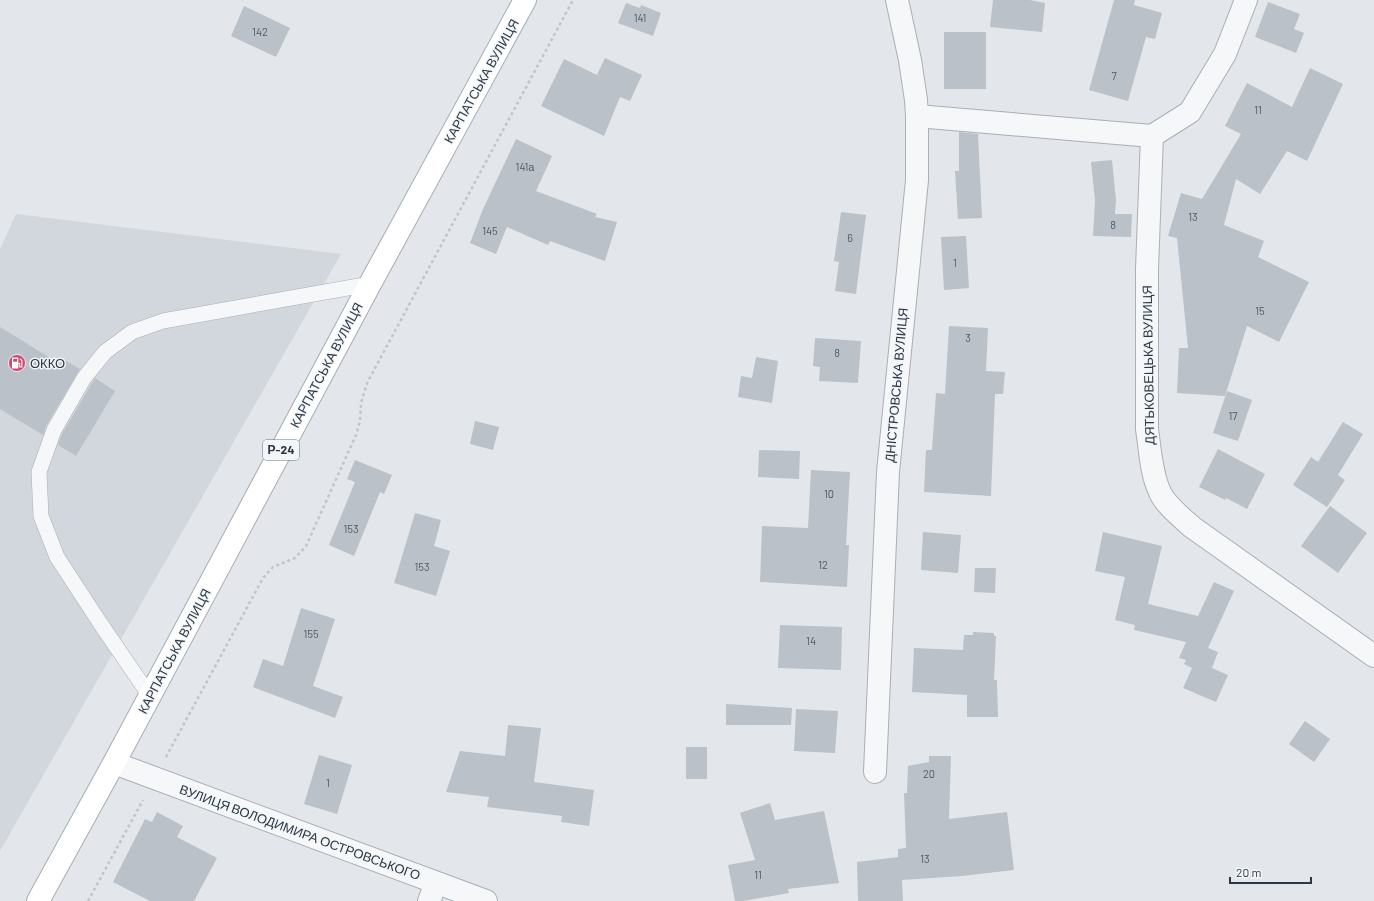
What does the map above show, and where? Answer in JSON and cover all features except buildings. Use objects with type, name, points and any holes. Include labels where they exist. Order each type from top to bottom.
[{"type":"main road","name":"КАРПАТСЬКА ВУЛИЦЯ","points":[[38,901],[114,763],[370,284],[525,0]]},
{"type":"street","name":"ДНІСТРОВСЬКА ВУЛИЦЯ","points":[[875,772],[888,472],[917,180],[917,116],[910,60],[897,0]]},
{"type":"street","points":[[917,116],[1152,136],[1190,112],[1225,54],[1246,0]]},
{"type":"street","name":"ДЯТЬКОВЕЦЬКА ВУЛИЦЯ","points":[[1152,136],[1147,269],[1147,429],[1150,455],[1159,491],[1171,507],[1192,527],[1371,647]]},
{"type":"street","name":"ВУЛИЦЯ ВОЛОДИМИРА ОСТРОВСЬКОГО","points":[[114,763],[155,778],[432,892],[486,901]]},
{"type":"lane","points":[[150,696],[57,557],[40,516],[39,472],[54,430],[84,378],[105,352],[132,332],[163,321],[370,284]]},
{"type":"path","points":[[88,901],[263,578],[273,567],[295,558],[306,546],[356,435],[360,421],[361,403],[367,383],[573,0]]},
{"type":"shaded area","points":[[16,214],[341,254],[0,851],[0,249]]},
{"type":"place","name":"ОККО","points":[[17,363]]}]
